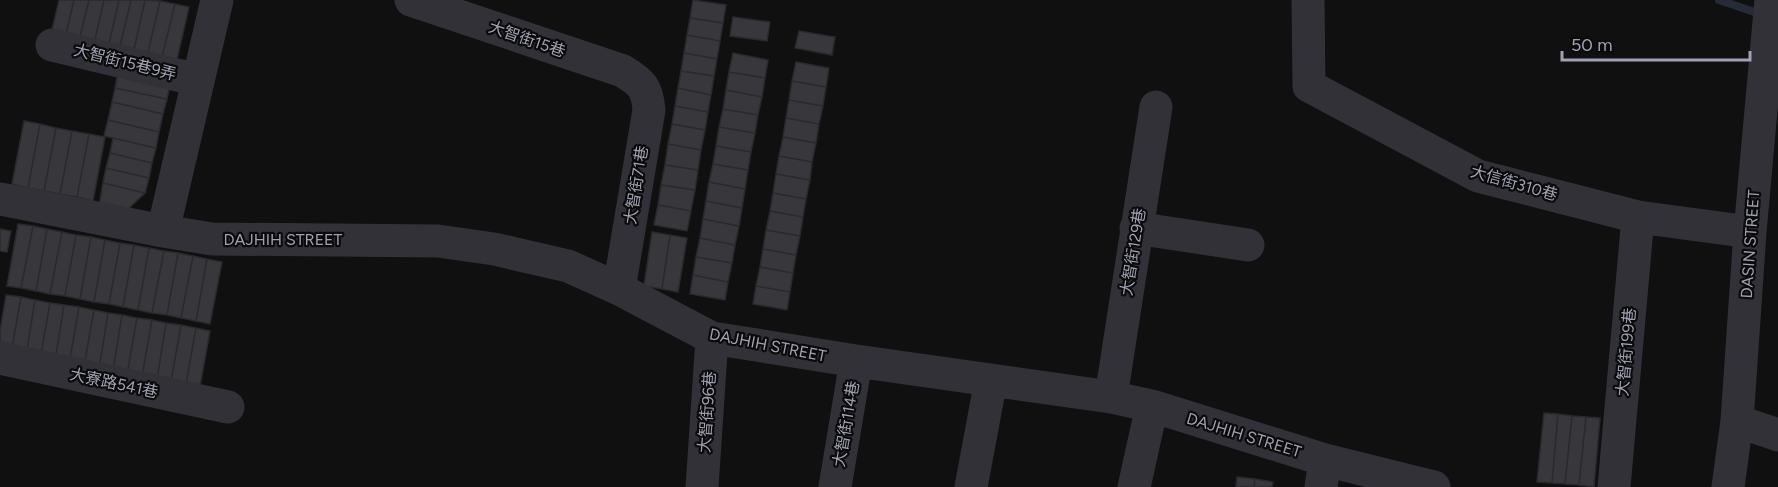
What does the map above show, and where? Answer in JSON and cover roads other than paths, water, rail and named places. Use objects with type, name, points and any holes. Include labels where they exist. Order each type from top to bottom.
[{"type":"street","points":[[163,231],[217,0]]},
{"type":"street","name":"大智街15巷","points":[[411,0],[623,71],[640,82]]},
{"type":"street","name":"大信街310巷","points":[[1308,0],[1310,86],[1478,176],[1638,217],[1750,232]]},
{"type":"street","name":"DASIN STREET","points":[[1728,487],[1737,422],[1750,232],[1770,11]]},
{"type":"street","name":"大智街15巷9弄","points":[[52,45],[198,80]]},
{"type":"street","name":"大智街71巷","points":[[619,289],[649,110],[648,97],[640,82]]},
{"type":"street","name":"大智街129巷","points":[[1111,397],[1156,107]]},
{"type":"street","name":"DAJHIH STREET","points":[[0,199],[212,239],[438,241],[494,249],[568,266],[619,289],[712,338],[1111,397],[1152,406],[1323,474],[1434,487]]},
{"type":"street","name":"大智街199巷","points":[[1614,487],[1638,217]]},
{"type":"street","points":[[1136,228],[1248,245]]},
{"type":"street","name":"大智街96巷","points":[[702,487],[712,338]]},
{"type":"street","name":"大寮路541巷","points":[[0,358],[228,407]]},
{"type":"street","name":"大智街114巷","points":[[835,487],[856,361]]},
{"type":"street","points":[[971,487],[991,380]]},
{"type":"street","points":[[1134,487],[1152,406]]},
{"type":"street","points":[[1737,422],[1778,435]]},
{"type":"waterway","points":[[1719,0],[1763,15]]}]
